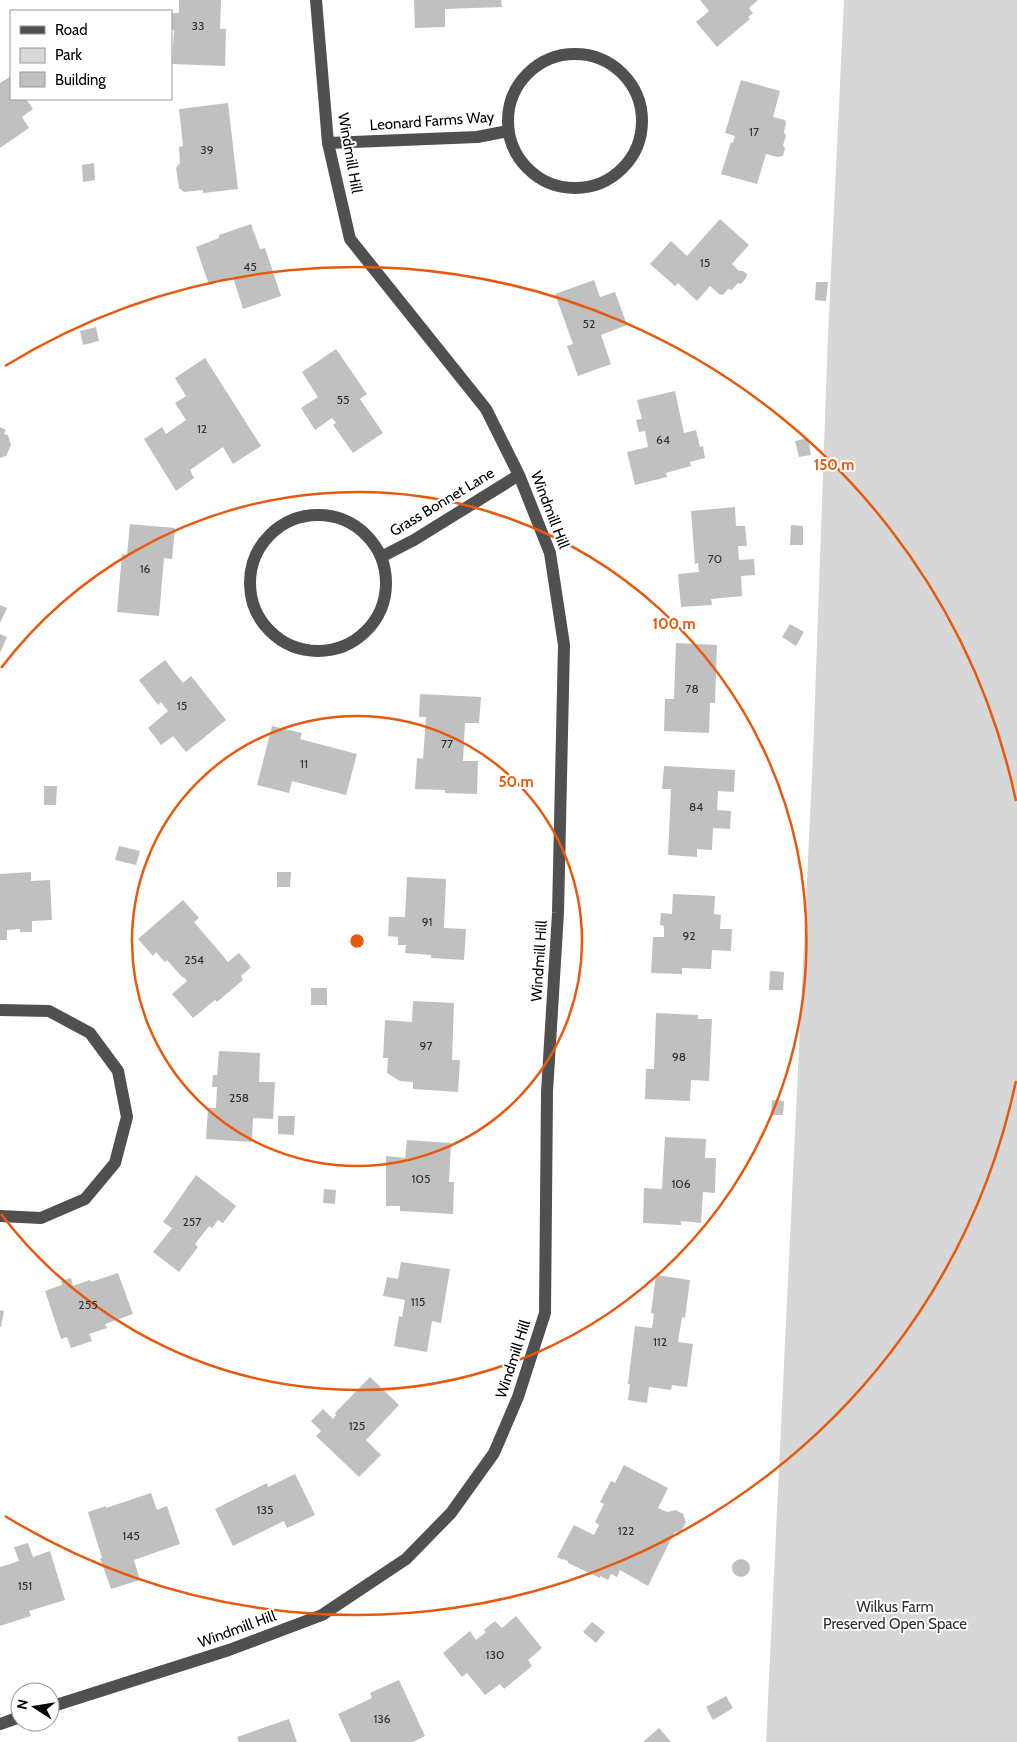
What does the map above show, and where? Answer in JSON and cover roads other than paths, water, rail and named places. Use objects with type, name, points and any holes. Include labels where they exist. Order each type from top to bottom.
[{"type":"street","name":"Windmill Hill","points":[[60,1704],[230,1650],[322,1615],[406,1559],[451,1513],[494,1453],[518,1397],[545,1313],[547,1092],[558,912],[564,645],[550,553],[519,475],[486,409],[350,239],[328,143],[316,0]]},
{"type":"street","name":"Leonard Farms Way","points":[[566,54],[588,54],[607,61],[624,74],[636,91],[642,112],[642,133],[635,153],[622,170],[605,182],[585,189],[564,188],[544,181],[527,169],[515,151],[508,131],[508,110],[516,90],[528,72],[545,60],[566,54]]},
{"type":"street","name":"Leonard Farms Way","points":[[328,143],[477,137],[508,131]]},
{"type":"street","name":"Grass Bonnet Lane","points":[[381,556],[414,540],[519,475]]},
{"type":"street","name":"Grass Bonnet Lane","points":[[312,514],[333,516],[354,524],[370,538],[381,556],[387,580],[384,603],[372,624],[355,640],[333,650],[310,651],[287,644],[268,630],[255,610],[250,590],[251,568],[259,548],[273,531],[291,520],[312,514]]},
{"type":"street","points":[[0,1010],[49,1011],[90,1033],[118,1071],[127,1117],[115,1163],[85,1199],[41,1218],[0,1216]]},
{"type":"park label","name":"Wilkus Farm Preserved Open Space","points":[[895,1616]]}]
